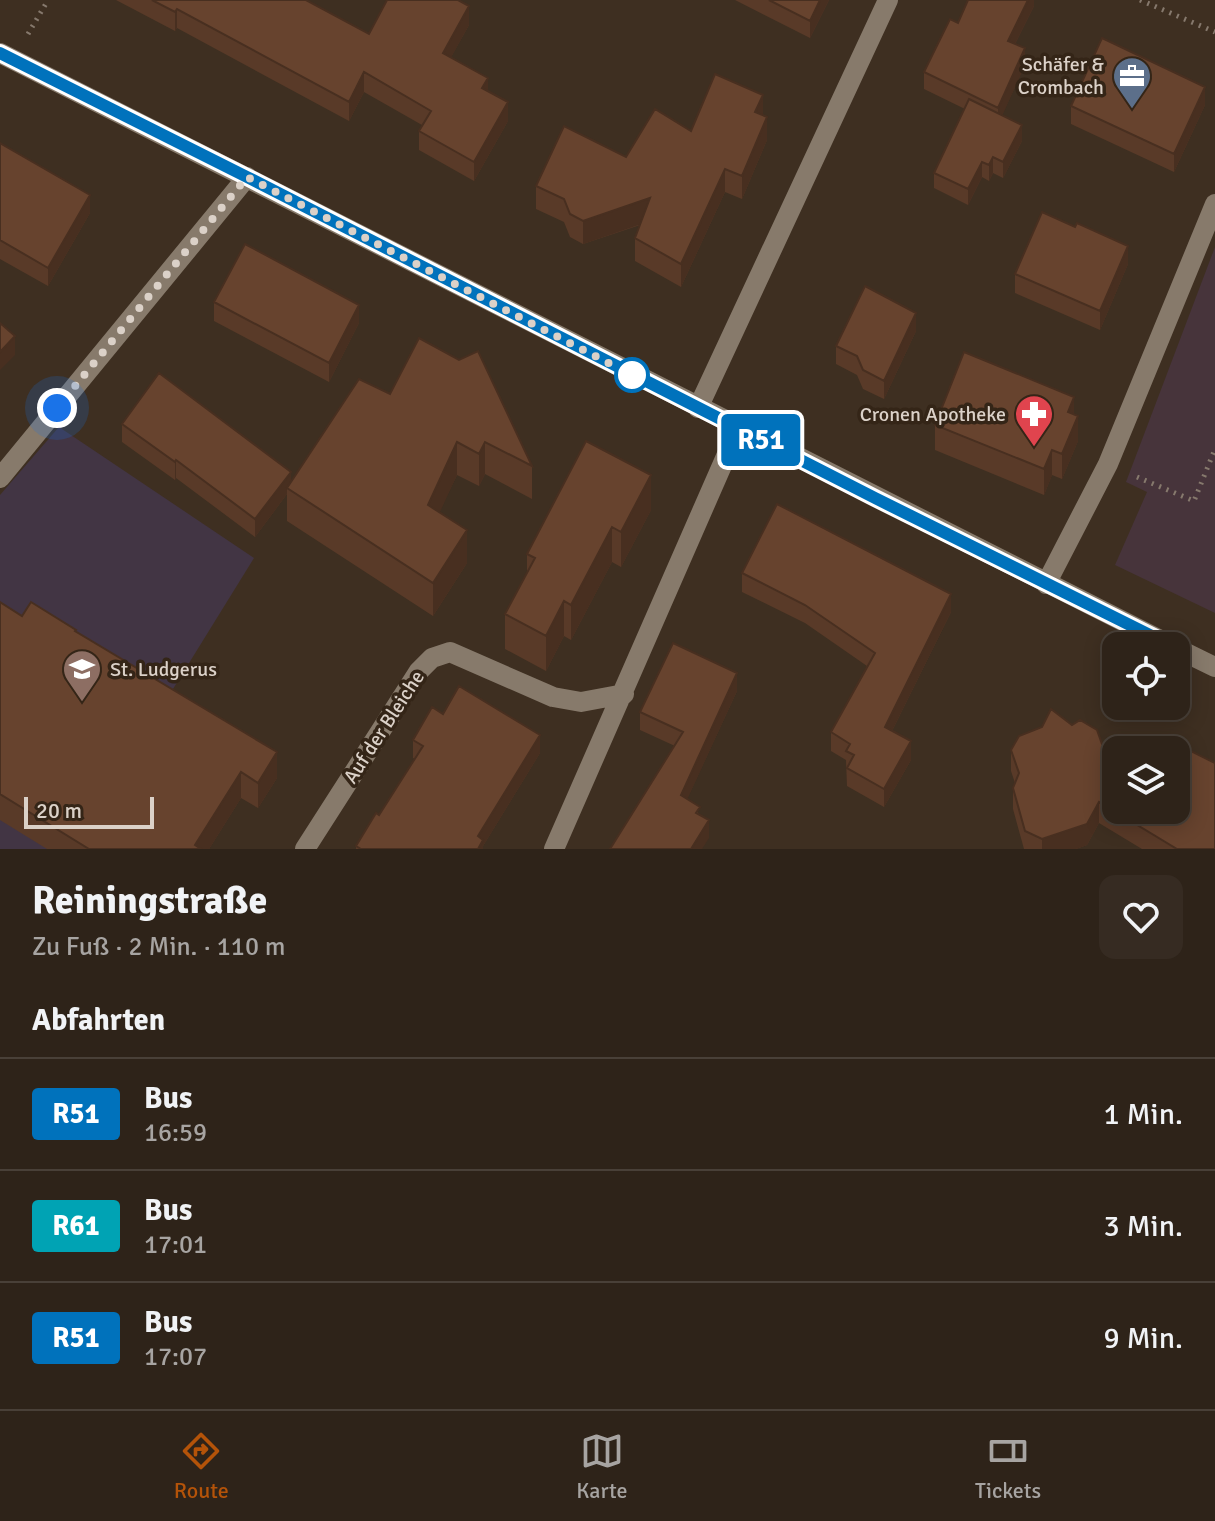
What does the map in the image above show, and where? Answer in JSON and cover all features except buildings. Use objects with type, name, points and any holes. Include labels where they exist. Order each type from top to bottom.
[{"type":"street","points":[[698,408],[888,0]]},
{"type":"street","points":[[0,53],[1144,632]]},
{"type":"street","points":[[0,478],[247,177]]},
{"type":"street","points":[[1046,584],[1108,464],[1215,204]]},
{"type":"street","points":[[554,849],[738,429]]},
{"type":"street","name":"Auf der Bleiche","points":[[305,849],[419,671],[432,658],[450,652],[553,697],[581,702],[624,694]]},
{"type":"street","points":[[1190,655],[1215,667]]},
{"type":"path","points":[[1140,0],[1215,32]]},
{"type":"path","points":[[1108,464],[1194,501],[1215,449]]},
{"type":"shaded area","points":[[1215,247],[1215,613],[1115,565],[1147,492],[1126,482]]},
{"type":"shaded area","name":"St. Ludgerus","points":[[59,427],[254,558],[74,849],[0,849],[0,495]]},
{"type":"bus line","name":"R51","points":[[0,53],[1144,632]]},
{"type":"place","name":"Schäfer & Crombach","points":[[1132,110]]},
{"type":"place","name":"Cronen Apotheke","points":[[1034,448]]},
{"type":"place","name":"St. Ludgerus","points":[[82,703]]},
{"type":"route","points":[[57,408],[247,177],[632,375]]}]
